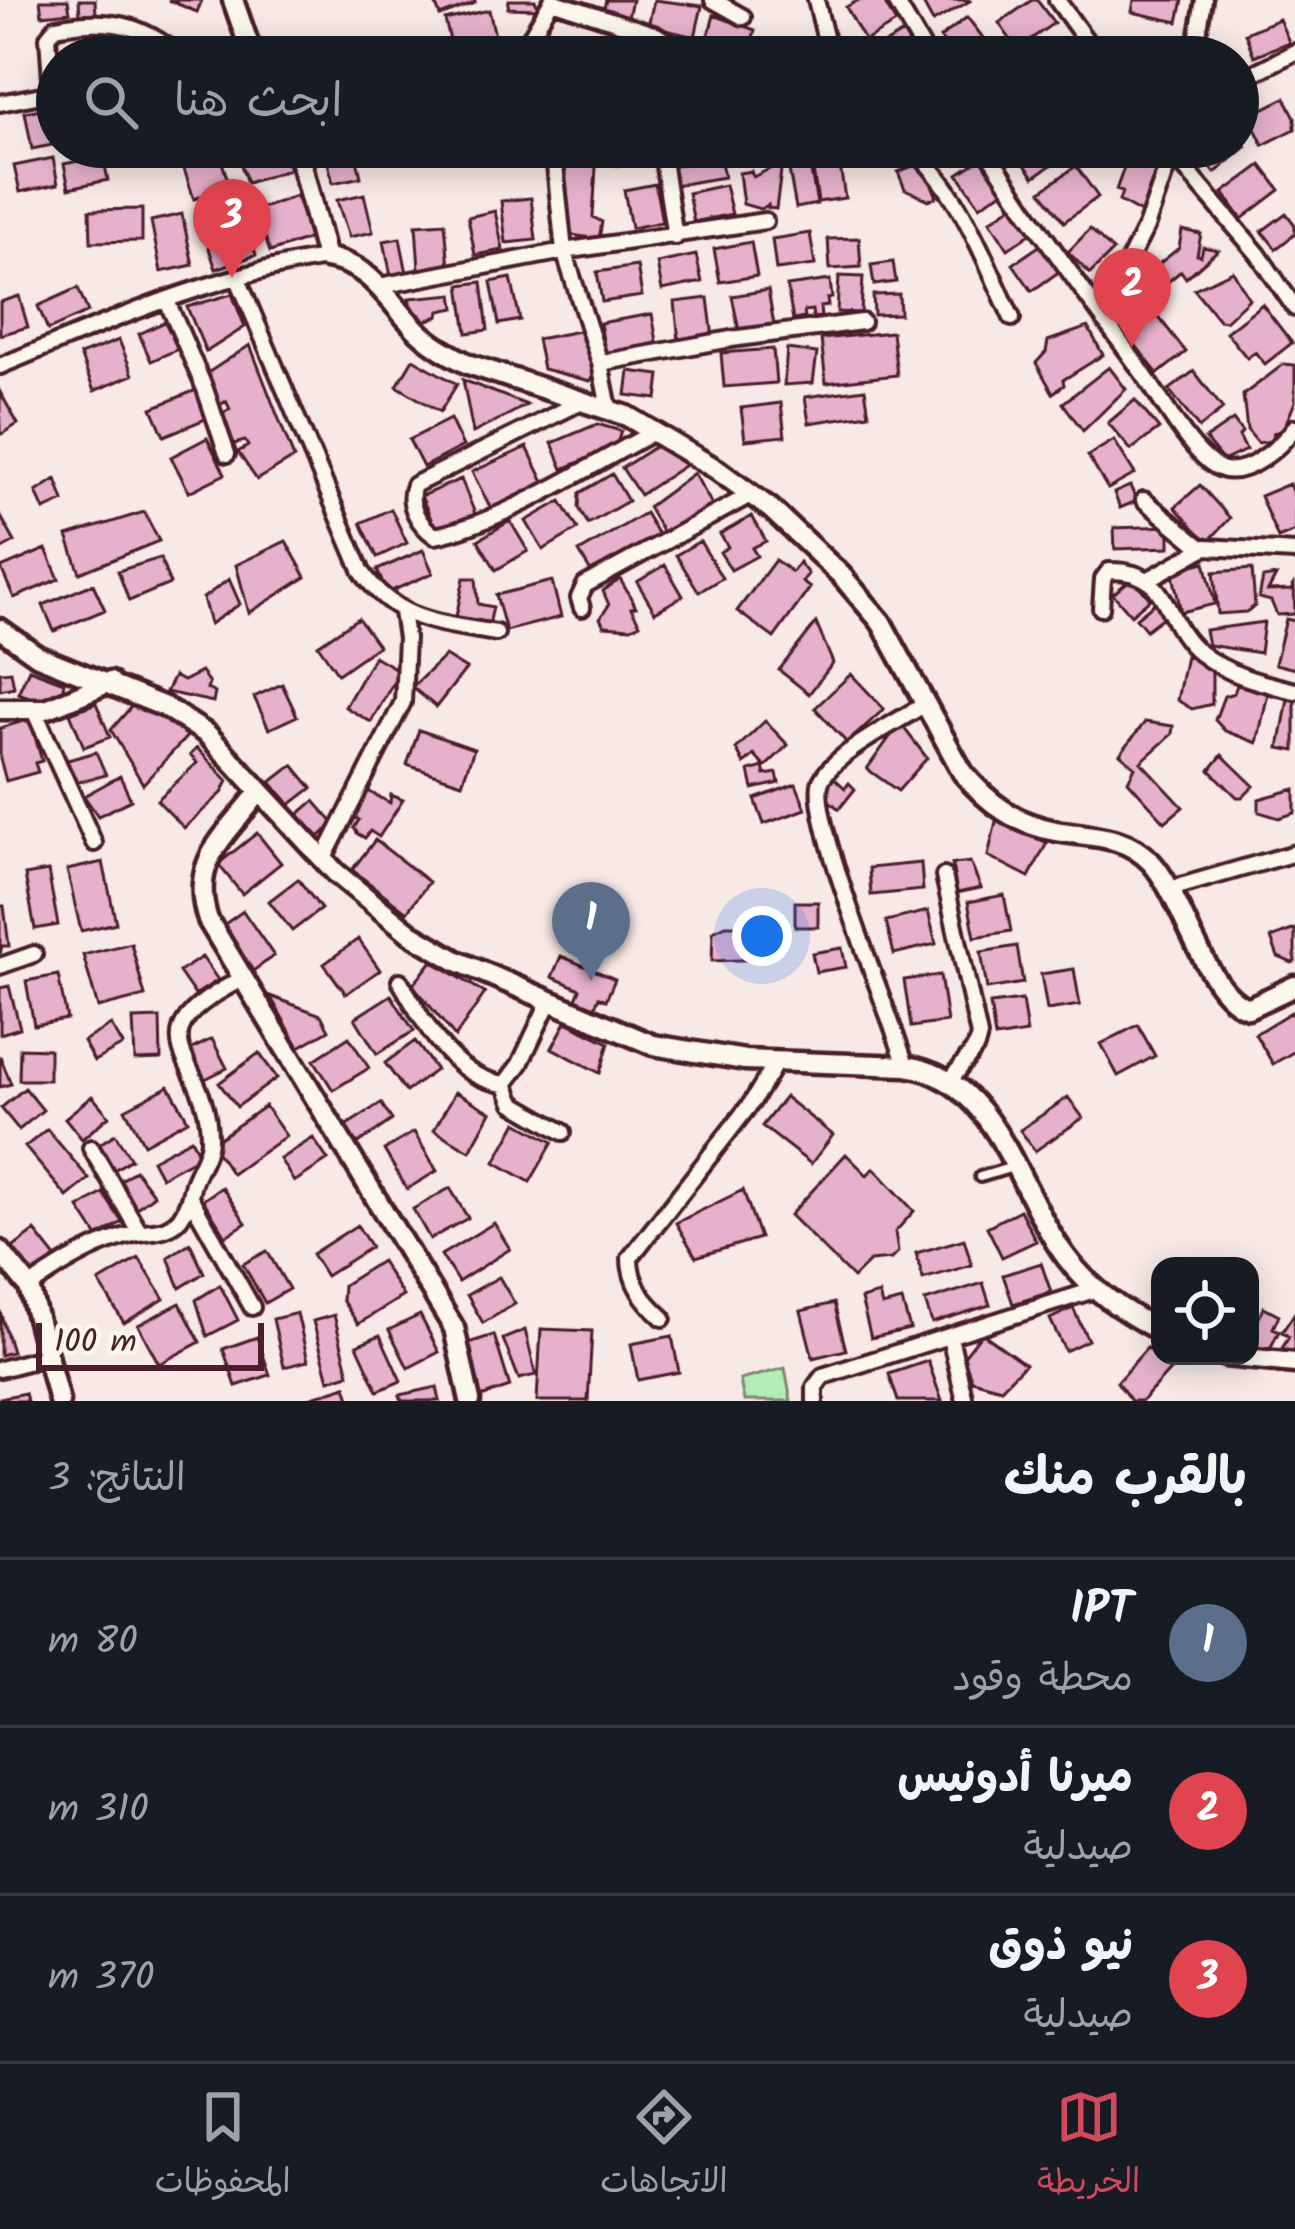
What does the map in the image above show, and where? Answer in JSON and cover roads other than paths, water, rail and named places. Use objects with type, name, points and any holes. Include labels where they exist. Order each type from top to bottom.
[{"type":"street","points":[[233,0],[245,36]]},
{"type":"street","points":[[715,0],[743,17]]},
{"type":"street","points":[[816,0],[825,36]]},
{"type":"street","points":[[895,0],[916,36]]},
{"type":"street","points":[[1057,0],[1082,36]]},
{"type":"street","points":[[1198,36],[1204,0]]},
{"type":"street","points":[[531,36],[552,1],[654,36]]},
{"type":"street","points":[[49,36],[56,27],[97,22],[139,28],[157,36]]},
{"type":"street","points":[[1259,70],[1295,52]]},
{"type":"street","points":[[0,103],[36,96]]},
{"type":"street","points":[[302,168],[326,258]]},
{"type":"street","points":[[555,168],[564,251],[600,363],[609,409]]},
{"type":"street","points":[[664,168],[675,237]]},
{"type":"street","points":[[932,168],[957,205],[1012,319]]},
{"type":"street","points":[[1000,168],[1175,419],[1214,466],[1225,471],[1255,463],[1286,440],[1295,427]]},
{"type":"street","points":[[1101,315],[1145,227],[1165,168]]},
{"type":"street","points":[[1187,168],[1258,254],[1295,308]]},
{"type":"street","points":[[380,286],[564,251],[765,221]]},
{"type":"street","points":[[0,366],[166,301],[292,263],[326,258],[354,266],[380,286],[418,332],[445,351],[485,370],[609,409],[752,494],[811,544],[862,597],[890,635],[963,773],[998,809],[1038,827],[1126,843],[1150,860],[1213,972],[1237,1004],[1248,1008],[1295,986]]},
{"type":"street","points":[[238,279],[362,572],[377,594],[402,612],[496,633]]},
{"type":"street","points":[[166,301],[206,389],[227,454]]},
{"type":"street","points":[[600,363],[862,322]]},
{"type":"street","points":[[586,400],[414,484],[412,503],[425,529],[435,536],[490,516],[654,432]]},
{"type":"street","points":[[582,608],[579,598],[585,585],[752,494]]},
{"type":"street","points":[[1144,500],[1202,548]]},
{"type":"street","points":[[1101,608],[1103,579],[1109,571],[1149,579],[1202,548],[1295,552]]},
{"type":"street","points":[[1149,579],[1199,653],[1225,670],[1295,691]]},
{"type":"street","points":[[322,860],[403,702],[406,638],[402,612]]},
{"type":"street","points":[[0,628],[38,656],[165,707],[207,734],[322,860],[411,934],[457,961],[653,1045],[745,1060],[906,1066],[950,1081],[992,1125],[1065,1257],[1094,1290],[1151,1325]]},
{"type":"street","points":[[0,709],[64,704],[110,682]]},
{"type":"street","points":[[906,1066],[826,831],[819,789],[830,768],[925,704]]},
{"type":"street","points":[[33,708],[94,843]]},
{"type":"street","points":[[259,792],[214,847],[202,877],[208,920],[454,1328],[470,1401]]},
{"type":"street","points":[[1171,890],[1295,853]]},
{"type":"street","points":[[944,876],[979,1036],[950,1081]]},
{"type":"street","points":[[0,966],[34,954]]},
{"type":"street","points":[[29,1287],[78,1255],[174,1224],[190,1197],[209,1133],[182,1053],[183,1023],[203,999],[242,979]]},
{"type":"street","points":[[400,982],[446,1053],[484,1081],[505,1084]]},
{"type":"street","points":[[505,1084],[520,1064],[549,1002]]},
{"type":"street","points":[[663,1318],[630,1274],[630,1258],[752,1102],[777,1061]]},
{"type":"street","points":[[505,1084],[513,1103],[563,1132]]},
{"type":"street","points":[[92,1148],[140,1232]]},
{"type":"street","points":[[190,1197],[252,1307]]},
{"type":"street","points":[[0,1251],[29,1287],[59,1401]]},
{"type":"street","points":[[814,1401],[815,1388],[824,1376],[1094,1290]]},
{"type":"street","points":[[950,1337],[965,1401]]},
{"type":"street","points":[[0,1369],[50,1356]]},
{"type":"street","points":[[1259,1359],[1295,1363]]},
{"type":"lane","points":[[980,1178],[1015,1166]]},
{"type":"place","name":"نيو ذوق","points":[[232,278]]},
{"type":"place","name":"ميرنا أدونيس","points":[[1132,347]]},
{"type":"place","name":"IPT","points":[[591,981]]}]
